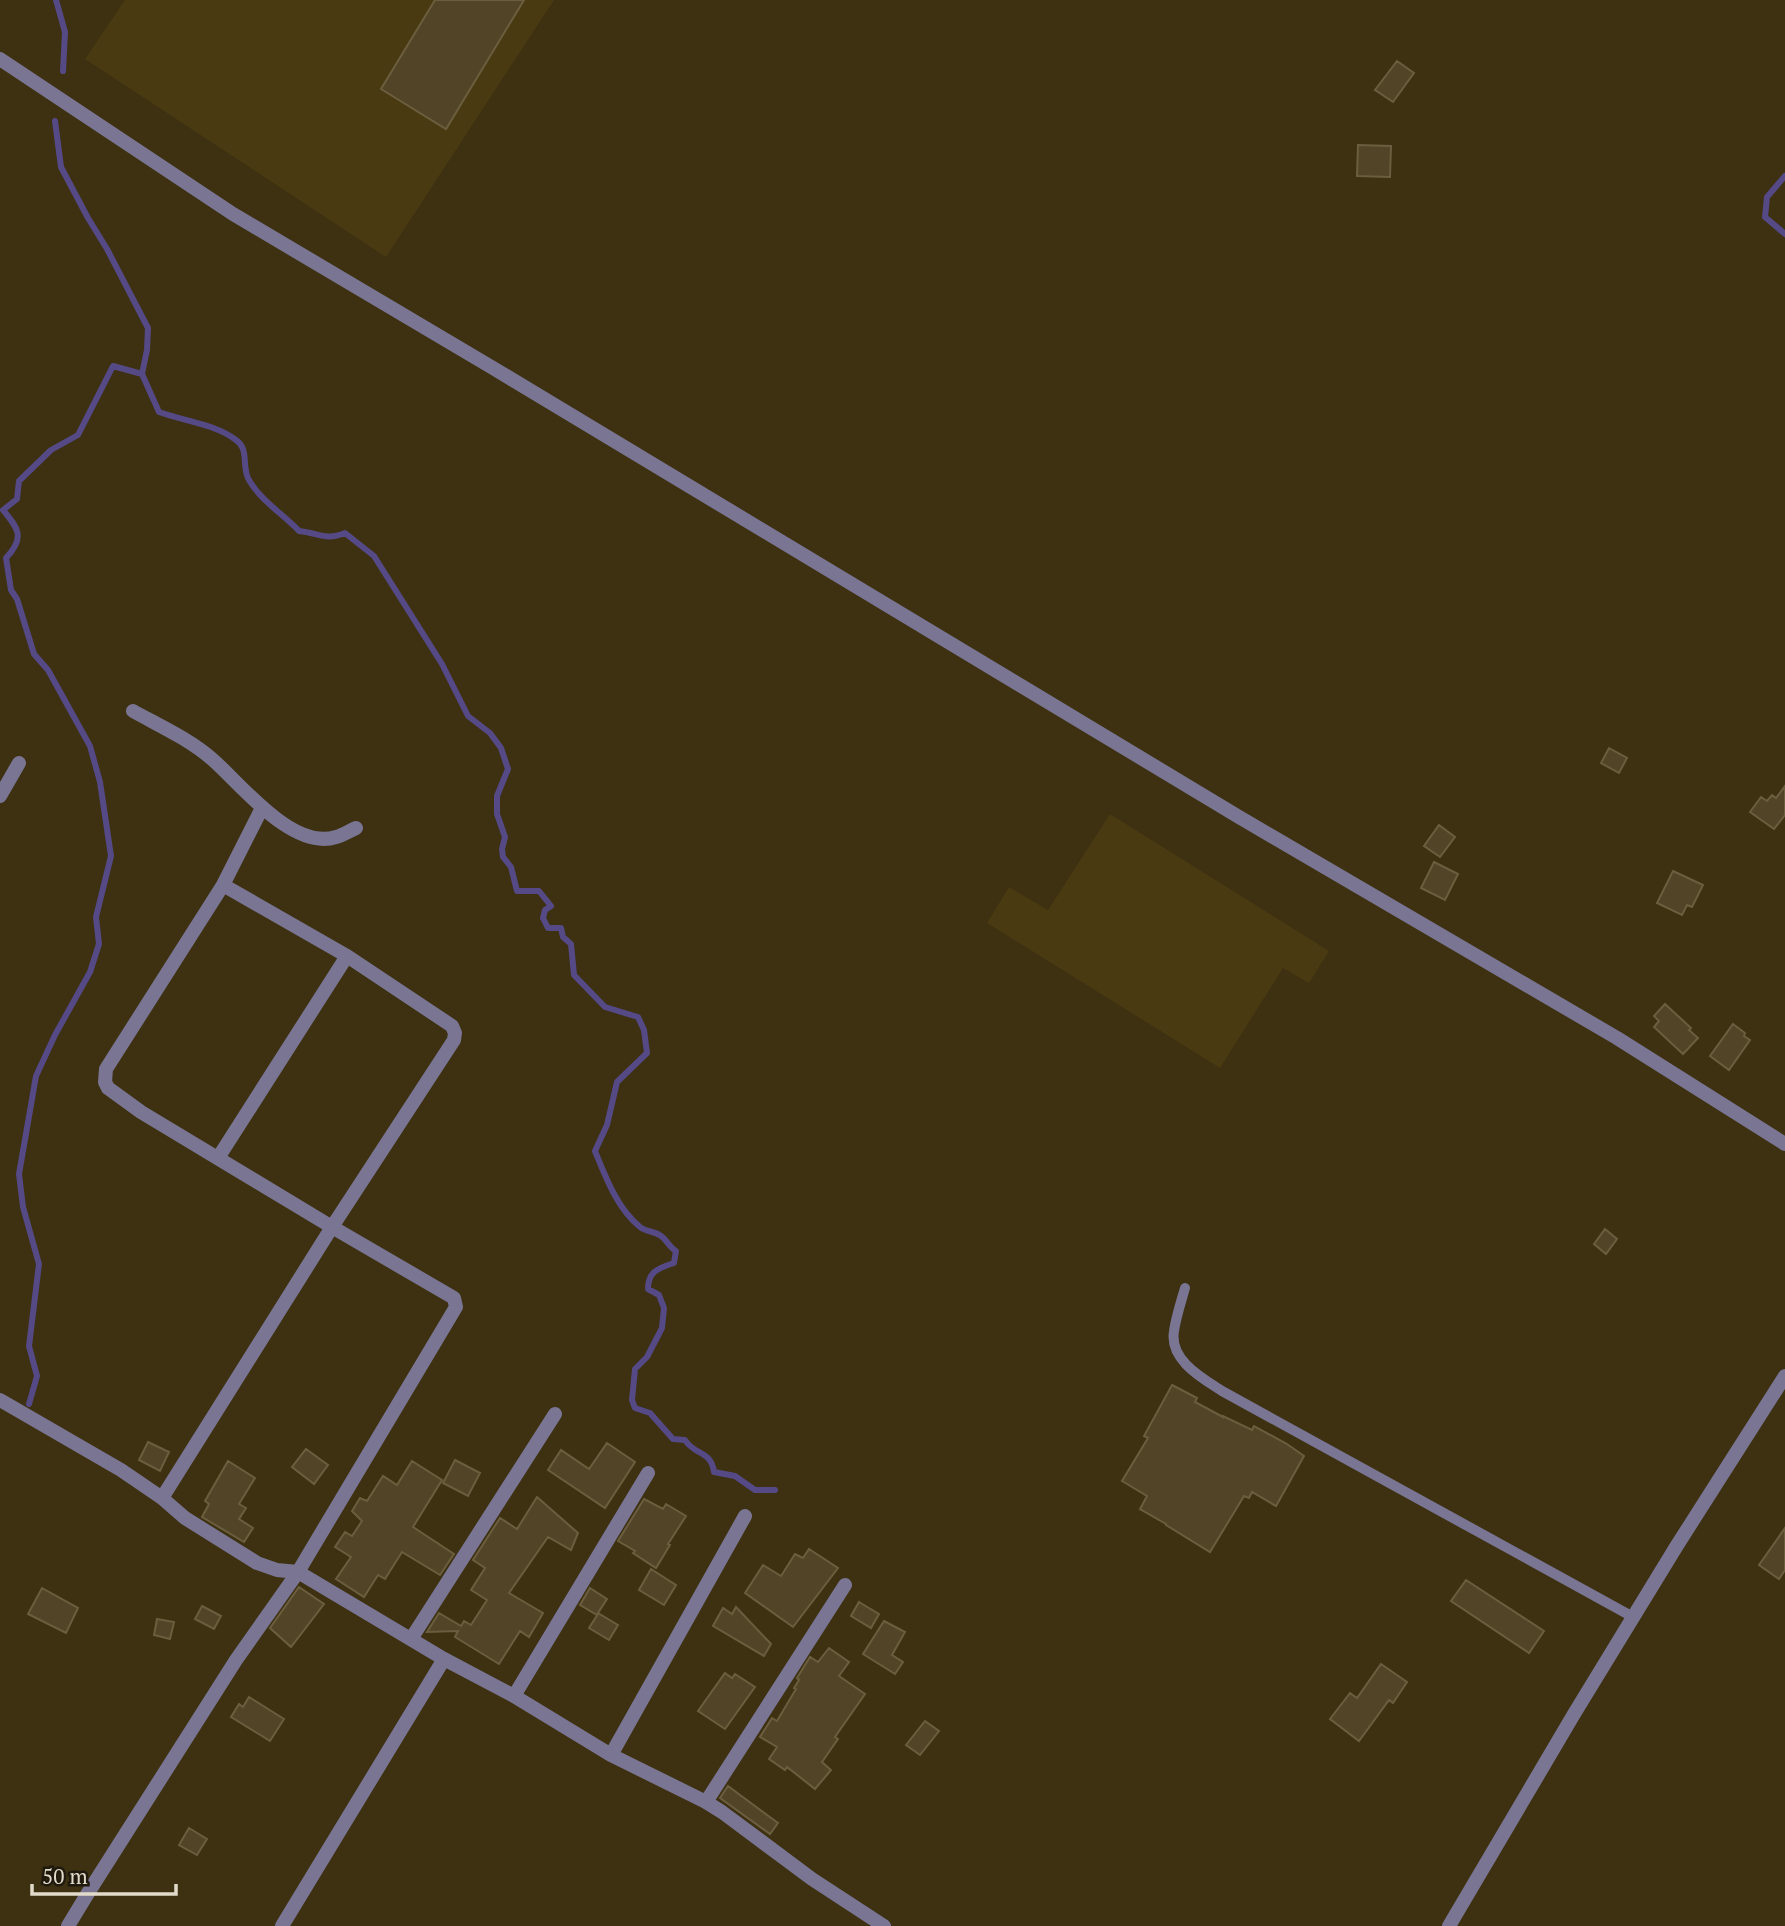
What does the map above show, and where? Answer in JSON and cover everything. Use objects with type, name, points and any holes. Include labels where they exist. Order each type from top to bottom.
[{"type":"street","points":[[0,60],[233,214],[494,368],[1227,810],[1617,1038],[1785,1143]]},
{"type":"street","points":[[133,711],[192,743],[213,759],[262,808],[300,833],[314,838],[335,838],[356,828]]},
{"type":"street","points":[[0,796],[19,763]]},
{"type":"street","points":[[68,1926],[236,1660],[298,1572],[456,1307],[454,1298],[141,1112],[108,1088],[104,1076],[106,1069],[223,885],[262,808]]},
{"type":"street","points":[[162,1498],[332,1227],[454,1040],[455,1033],[452,1026],[347,956],[223,885]]},
{"type":"street","points":[[218,1158],[347,956]]},
{"type":"street","points":[[1449,1926],[1633,1617],[1785,1376]]},
{"type":"street","points":[[0,1400],[121,1470],[162,1498],[185,1518],[257,1563],[277,1570],[298,1572],[611,1755],[706,1802],[812,1879],[884,1926]]},
{"type":"street","points":[[411,1639],[555,1414]]},
{"type":"street","points":[[514,1696],[648,1473]]},
{"type":"street","points":[[611,1755],[745,1516]]},
{"type":"street","points":[[706,1802],[845,1585]]},
{"type":"street","points":[[282,1926],[444,1658]]},
{"type":"lane","points":[[1185,1289],[1173,1334],[1177,1351],[1194,1373],[1222,1391],[1633,1617]]},
{"type":"shaded area","points":[[125,0],[554,0],[386,257],[85,59]]},
{"type":"shaded area","points":[[1110,814],[1329,951],[1309,983],[1283,968],[1220,1068],[987,923],[1009,887],[1048,910]]},
{"type":"building","points":[[435,0],[524,0],[446,129],[381,89]]},
{"type":"building","points":[[1397,61],[1414,73],[1393,102],[1375,90]]},
{"type":"building","points":[[1358,145],[1391,146],[1390,177],[1357,176]]},
{"type":"building","points":[[1609,748],[1627,758],[1619,773],[1601,763]]},
{"type":"building","points":[[1785,786],[1785,815],[1774,829],[1750,812],[1761,797],[1767,801],[1772,795],[1776,798]]},
{"type":"building","points":[[1439,825],[1455,837],[1440,857],[1424,846]]},
{"type":"building","points":[[1434,862],[1458,874],[1445,900],[1421,888]]},
{"type":"building","points":[[1673,871],[1703,885],[1692,907],[1687,905],[1682,915],[1657,903]]},
{"type":"building","points":[[1665,1004],[1698,1038],[1683,1054],[1654,1027],[1659,1021],[1654,1016]]},
{"type":"building","points":[[1733,1024],[1750,1040],[1729,1070],[1710,1056]]},
{"type":"building","points":[[1605,1229],[1617,1239],[1606,1254],[1594,1244]]},
{"type":"building","points":[[1172,1385],[1197,1398],[1195,1402],[1252,1430],[1254,1426],[1304,1456],[1276,1506],[1252,1492],[1249,1498],[1244,1496],[1210,1552],[1140,1509],[1147,1496],[1122,1481],[1148,1438],[1144,1436]]},
{"type":"building","points":[[148,1442],[169,1452],[160,1471],[139,1460]]},
{"type":"building","points":[[607,1443],[635,1462],[605,1508],[548,1470],[561,1450],[589,1469]]},
{"type":"building","points":[[306,1449],[328,1465],[314,1484],[292,1467]]},
{"type":"building","points":[[455,1460],[480,1473],[468,1496],[443,1483]]},
{"type":"building","points":[[228,1461],[255,1478],[239,1504],[246,1508],[239,1519],[253,1528],[244,1542],[202,1517],[209,1504],[205,1501]]},
{"type":"building","points":[[412,1461],[442,1480],[413,1527],[454,1554],[440,1575],[402,1552],[385,1579],[378,1575],[364,1597],[336,1579],[351,1557],[335,1547],[345,1532],[352,1536],[362,1521],[352,1511],[360,1498],[367,1501],[383,1476],[397,1485]]},
{"type":"building","points":[[537,1497],[578,1533],[571,1550],[548,1537],[509,1593],[543,1613],[529,1637],[520,1631],[499,1664],[455,1637],[458,1631],[427,1632],[439,1613],[461,1626],[464,1621],[471,1625],[487,1600],[471,1590],[485,1568],[473,1560],[500,1518],[517,1529]]},
{"type":"building","points":[[644,1499],[663,1509],[666,1504],[686,1516],[656,1568],[618,1541]]},
{"type":"building","points":[[1785,1528],[1785,1570],[1779,1579],[1759,1565]]},
{"type":"building","points":[[809,1549],[838,1568],[793,1627],[745,1593],[763,1565],[781,1576],[795,1554],[803,1558]]},
{"type":"building","points":[[651,1569],[676,1585],[664,1605],[639,1590]]},
{"type":"building","points":[[1466,1580],[1544,1631],[1529,1653],[1451,1601]]},
{"type":"building","points":[[299,1587],[324,1604],[291,1647],[270,1628]]},
{"type":"building","points":[[42,1588],[78,1608],[66,1633],[28,1614]]},
{"type":"building","points":[[590,1588],[607,1599],[598,1613],[618,1625],[609,1640],[589,1628],[598,1614],[580,1605]]},
{"type":"building","points":[[859,1602],[879,1614],[871,1628],[851,1616]]},
{"type":"building","points":[[202,1606],[221,1616],[214,1629],[195,1619]]},
{"type":"building","points":[[736,1607],[771,1644],[764,1656],[713,1626],[723,1608],[732,1614]]},
{"type":"building","points":[[157,1619],[174,1622],[170,1639],[154,1635]]},
{"type":"building","points":[[884,1621],[905,1632],[892,1655],[903,1662],[895,1674],[863,1654]]},
{"type":"building","points":[[829,1648],[849,1662],[839,1676],[865,1694],[835,1737],[838,1739],[822,1762],[831,1770],[815,1789],[787,1767],[785,1770],[769,1759],[777,1747],[760,1737],[772,1718],[777,1721],[796,1689],[794,1688],[799,1680],[797,1678],[810,1657],[818,1662]]},
{"type":"building","points":[[1381,1664],[1407,1682],[1393,1703],[1389,1700],[1359,1741],[1330,1719],[1350,1693],[1357,1698]]},
{"type":"building","points":[[725,1673],[732,1678],[735,1674],[755,1687],[725,1729],[698,1711]]},
{"type":"building","points":[[249,1697],[284,1719],[270,1741],[231,1717],[239,1704],[243,1707]]},
{"type":"building","points":[[925,1721],[939,1731],[920,1755],[906,1745]]},
{"type":"building","points":[[728,1786],[778,1823],[770,1834],[720,1798]]},
{"type":"building","points":[[189,1828],[207,1839],[197,1855],[179,1845]]},
{"type":"waterway","points":[[56,0],[65,32],[63,71]]},
{"type":"waterway","points":[[55,121],[61,167],[148,328],[142,374],[159,412],[209,426],[236,440],[243,449],[247,475],[254,488],[299,531],[327,536],[345,533],[374,556],[442,664],[468,716],[490,733],[501,748],[508,769],[497,796],[497,814],[505,837],[503,857],[511,867],[517,891],[539,891],[551,906],[545,910],[543,918],[548,928],[561,928],[563,937],[571,944],[574,975],[605,1007],[638,1017],[644,1030],[647,1053],[617,1082],[607,1125],[595,1151],[603,1172],[625,1211],[640,1227],[659,1234],[676,1251],[674,1263],[655,1271],[650,1278],[648,1289],[659,1295],[664,1308],[662,1328],[647,1357],[635,1369],[632,1400],[635,1408],[650,1413],[673,1439],[685,1440],[693,1449],[706,1456],[714,1472],[735,1476],[755,1490],[775,1490]]},
{"type":"waterway","points":[[1785,176],[1767,197],[1765,217],[1785,234]]},
{"type":"waterway","points":[[29,1404],[37,1376],[29,1346],[39,1264],[23,1207],[19,1174],[36,1076],[90,972],[99,944],[96,917],[111,856],[100,782],[90,746],[48,670],[34,654],[17,599],[11,590],[6,558],[16,545],[18,534],[3,510],[17,499],[19,481],[51,450],[78,435],[113,366],[142,374]]}]
